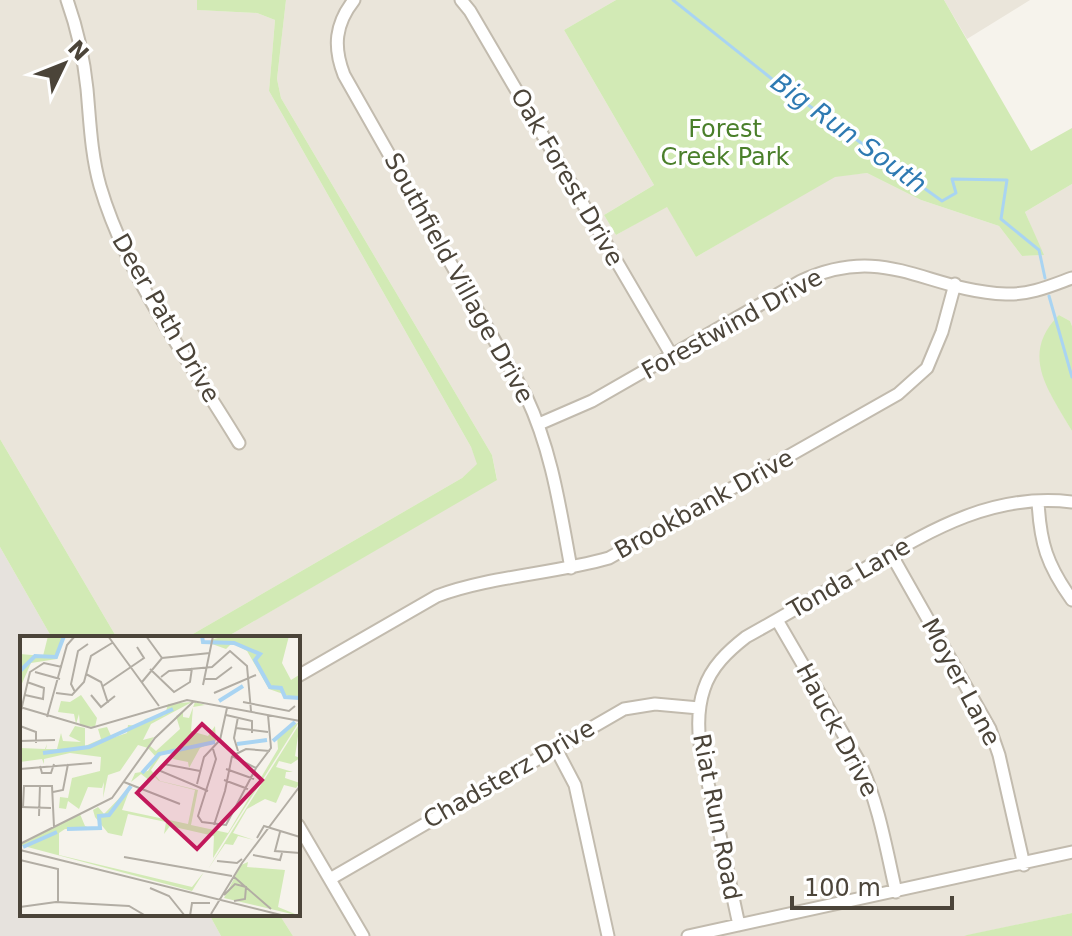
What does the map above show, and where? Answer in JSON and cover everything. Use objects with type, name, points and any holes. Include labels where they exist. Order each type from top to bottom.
[{"type":"street","name":"Deer Path Drive","points":[[67,0],[84,71],[99,184],[114,227],[135,272],[239,443]]},
{"type":"street","name":"Southfield Village Drive","points":[[354,0],[345,12],[336,43],[344,75],[539,424],[555,478],[571,568]]},
{"type":"street","name":"Oak Forest Drive","points":[[461,0],[672,356]]},
{"type":"street","name":"Forestwind Drive","points":[[539,424],[592,401],[823,271],[868,264],[1006,294],[1032,293],[1072,278]]},
{"type":"street","name":"Brookbank Drive","points":[[300,675],[437,596],[456,589],[609,558],[898,394],[927,368],[942,332],[955,284]]},
{"type":"street","name":"Tonda Lane","points":[[699,708],[705,686],[715,667],[729,651],[891,554],[967,514],[1038,501],[1072,502]]},
{"type":"street","points":[[1038,501],[1044,552],[1058,581],[1072,600]]},
{"type":"street","name":"Moyer Lane","points":[[891,554],[990,729],[1003,769],[1024,865]]},
{"type":"street","name":"Hauck Drive","points":[[777,620],[871,787],[896,892]]},
{"type":"street","name":"Chadsterz Drive","points":[[330,879],[624,709],[655,704],[699,708]]},
{"type":"street","name":"Riat Run Road","points":[[699,708],[700,742],[739,925]]},
{"type":"street","points":[[555,747],[575,785],[608,936]]},
{"type":"street","points":[[300,828],[363,936]]},
{"type":"street","points":[[688,936],[1024,865],[1072,852]]},
{"type":"shaded area","points":[[0,0],[197,0],[198,10],[257,13],[275,20],[269,91],[478,464],[462,478],[189,636],[116,636],[0,439]]},
{"type":"shaded area","points":[[286,0],[616,0],[564,30],[654,185],[604,215],[616,235],[667,206],[696,257],[835,176],[867,173],[921,200],[999,226],[1022,256],[1043,255],[1025,212],[1072,184],[1072,326],[1070,321],[1059,315],[1050,393],[1072,431],[1072,913],[964,936],[293,936],[280,916],[300,916],[300,636],[228,636],[497,479],[492,455],[281,98],[277,79]]},
{"type":"shaded area","points":[[944,0],[1030,0],[967,39]]},
{"type":"shaded area","points":[[0,547],[51,636],[20,636],[20,916],[210,916],[221,936],[0,936]]},
{"type":"green space","points":[[197,0],[286,0],[277,79],[281,98],[492,455],[497,480],[228,636],[189,636],[462,478],[477,464],[471,447],[269,91],[275,20],[257,13],[197,10]]},
{"type":"green space","name":"Forest Creek Park","points":[[616,0],[944,0],[1031,151],[1072,128],[1072,184],[1025,212],[1044,255],[1022,256],[999,226],[921,200],[867,173],[835,177],[696,257],[667,207],[616,235],[604,215],[654,185],[564,30]]},
{"type":"green space","points":[[1059,315],[1070,321],[1072,326],[1072,431],[1047,387],[1039,359],[1047,330]]},
{"type":"green space","points":[[0,439],[116,636],[51,636],[0,547]]},
{"type":"green space","points":[[1072,913],[1072,936],[964,936],[967,935]]},
{"type":"green space","points":[[210,916],[280,916],[293,936],[221,936]]},
{"type":"waterway","name":"Big Run South","points":[[673,0],[772,79],[942,201],[956,193],[952,179],[1007,180],[1001,219],[1039,250],[1045,278]]},
{"type":"waterway","name":"Big Run South","points":[[1049,296],[1072,377]]}]
